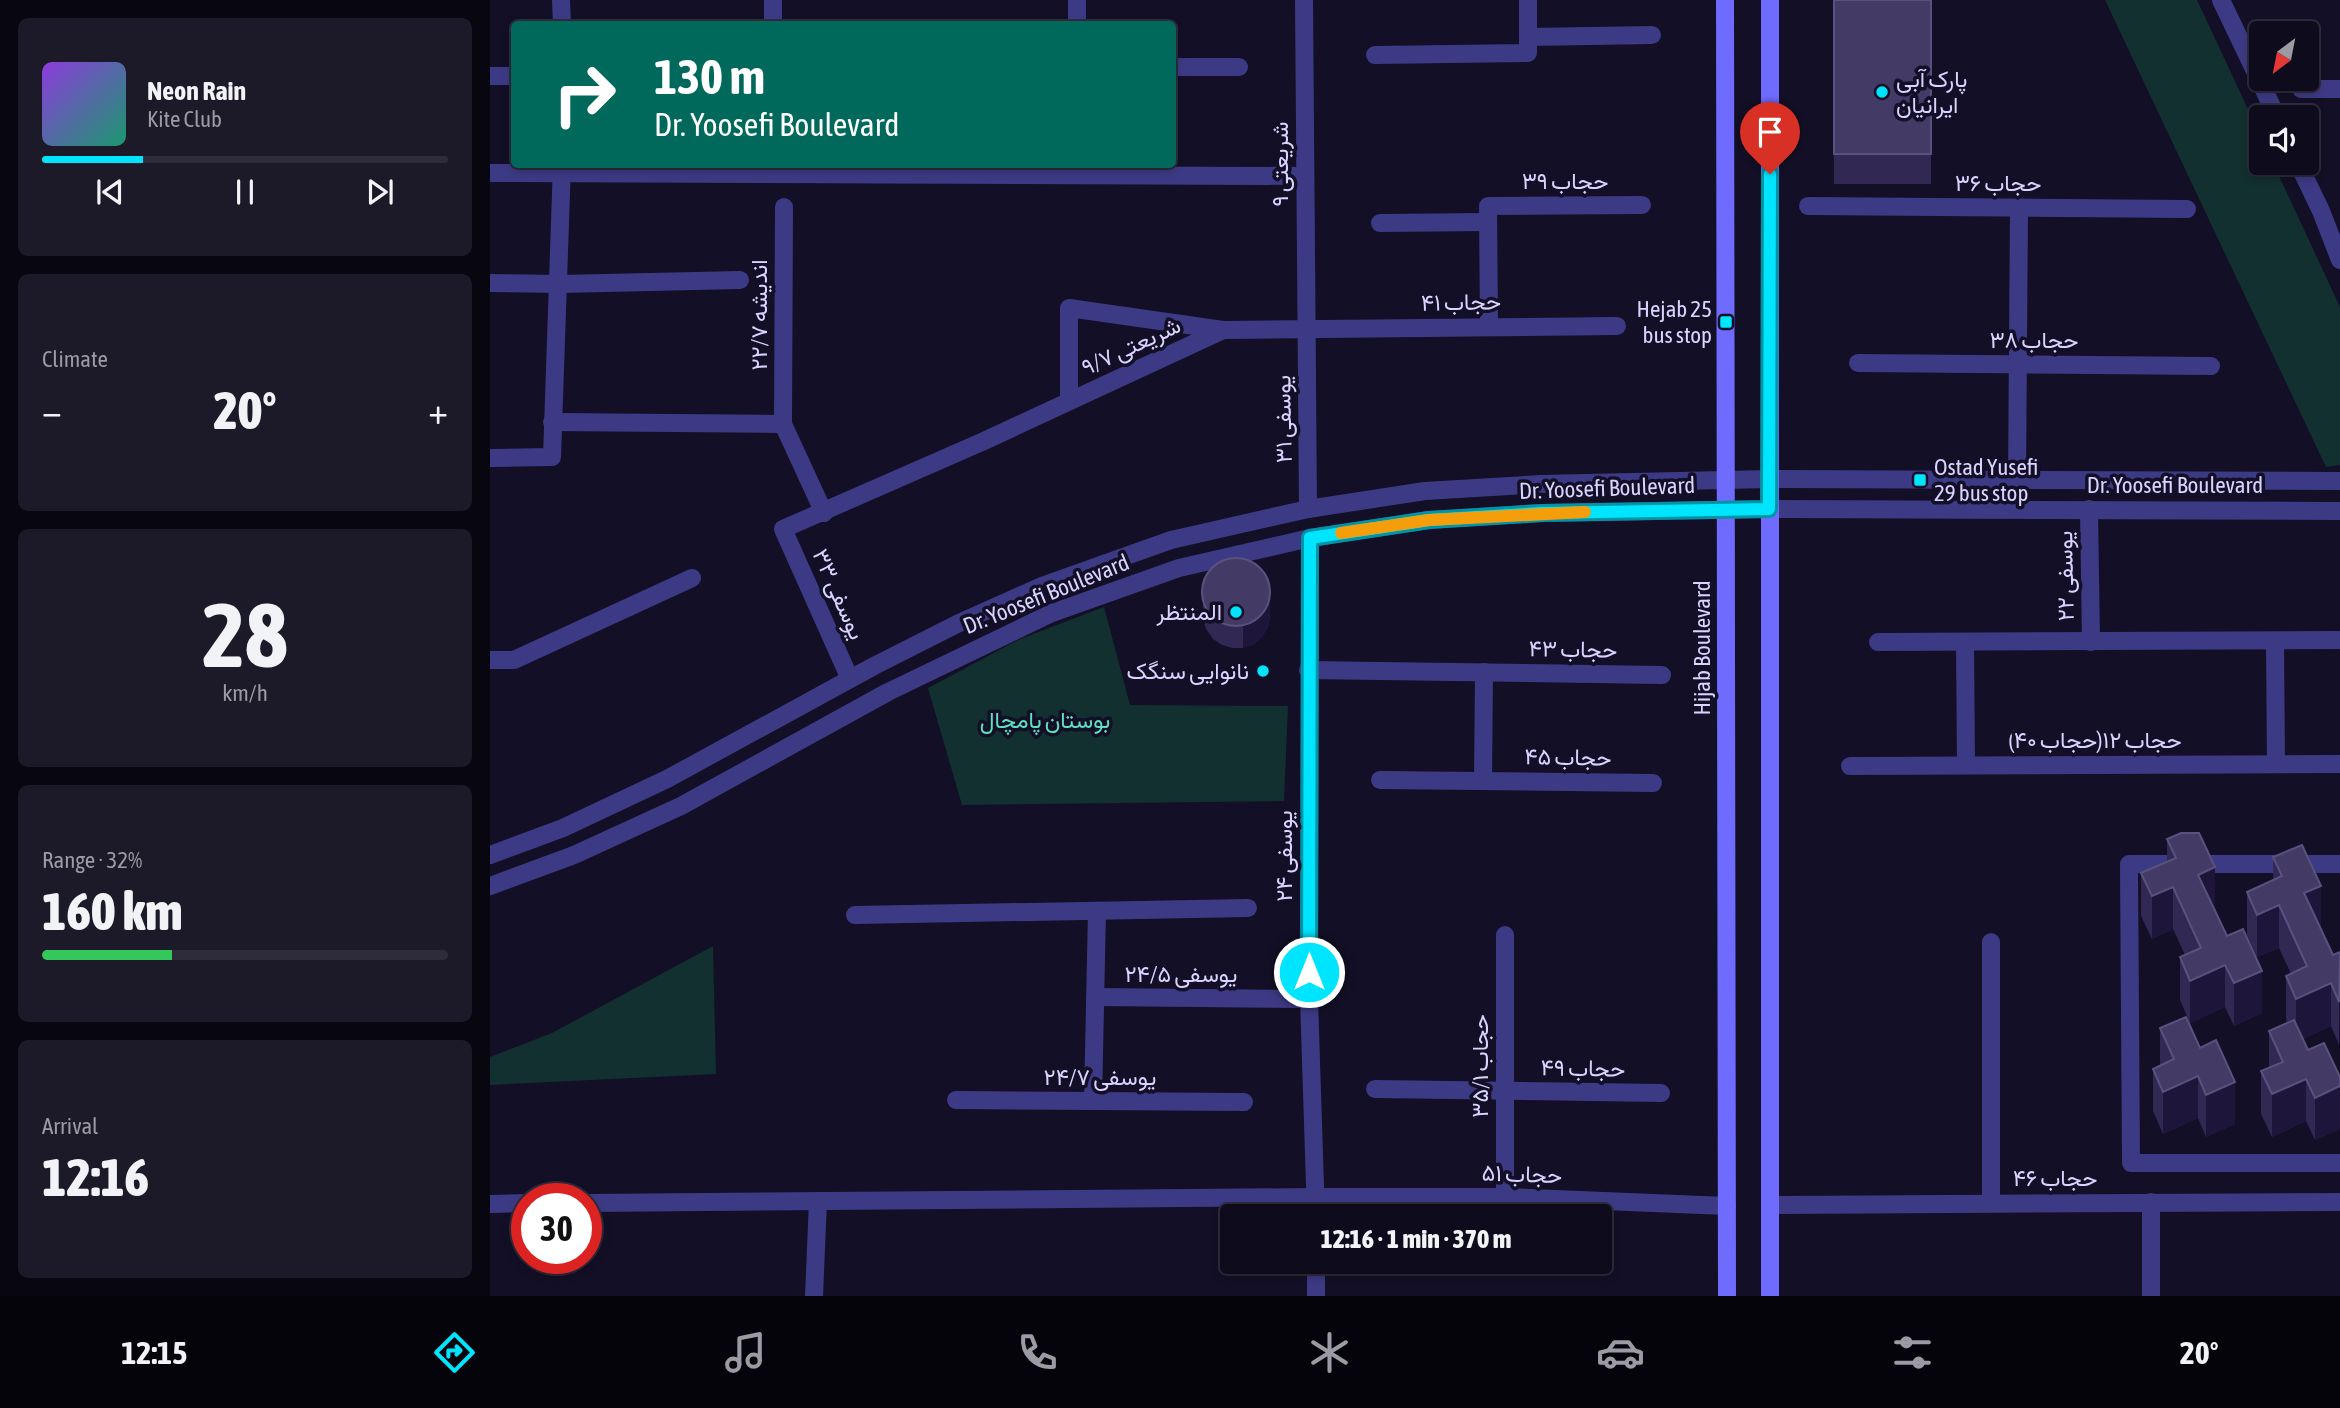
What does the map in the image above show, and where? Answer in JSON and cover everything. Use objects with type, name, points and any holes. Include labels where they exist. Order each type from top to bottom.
[{"type":"main road","name":"Hijab Boulevard","points":[[1726,0],[1727,1296]]},
{"type":"main road","points":[[1769,0],[1770,1296]]},
{"type":"street","points":[[561,0],[562,21]]},
{"type":"street","points":[[773,0],[773,21]]},
{"type":"street","points":[[1077,0],[1077,21]]},
{"type":"street","name":"شریعتی ۹","points":[[1304,0],[1306,328]]},
{"type":"street","points":[[1375,55],[1528,53],[1528,0]]},
{"type":"street","points":[[2221,0],[2271,105]]},
{"type":"street","points":[[1528,37],[1652,35]]},
{"type":"street","points":[[1176,67],[1239,67]]},
{"type":"street","points":[[490,76],[511,76]]},
{"type":"street","points":[[2319,89],[2340,89]]},
{"type":"street","points":[[490,173],[562,169],[1076,170],[1305,176]]},
{"type":"street","points":[[490,458],[552,457],[562,169]]},
{"type":"street","points":[[2304,175],[2340,260]]},
{"type":"street","name":"حجاب ۳۹","points":[[1380,223],[1642,205]]},
{"type":"street","name":"حجاب ۳۶","points":[[1808,206],[2187,209]]},
{"type":"street","name":"اندیشه ۲۲/۷","points":[[783,424],[784,207]]},
{"type":"street","points":[[2018,480],[2019,208]]},
{"type":"street","points":[[2321,211],[2340,210]]},
{"type":"street","points":[[1488,214],[1489,327]]},
{"type":"street","points":[[490,283],[740,280]]},
{"type":"street","points":[[1069,401],[1069,308],[1223,330]]},
{"type":"street","name":"حجاب ۴۱","points":[[1306,328],[1616,326]]},
{"type":"street","name":"شریعتی ۹/۷","points":[[783,529],[984,441],[1223,330],[1306,328]]},
{"type":"street","name":"یوسفی ۳۱","points":[[1306,328],[1310,538]]},
{"type":"street","name":"حجاب ۳۸","points":[[1858,363],[2211,366]]},
{"type":"street","points":[[552,422],[783,424],[824,513]]},
{"type":"street","name":"Dr. Yoosefi Boulevard","points":[[490,855],[563,828],[667,779],[850,679],[957,624],[1042,586],[1171,540],[1308,509],[1425,491],[1541,484],[1726,480],[2340,481]]},
{"type":"street","name":"Dr. Yoosefi Boulevard","points":[[490,886],[574,855],[681,806],[888,692],[1052,613],[1179,568],[1310,538],[1429,520],[1542,513],[1727,509],[2340,511]]},
{"type":"street","name":"یوسفی ۲۲","points":[[2089,509],[2091,642]]},
{"type":"street","name":"یوسفی ۳۳","points":[[783,529],[850,679]]},
{"type":"street","name":"یوسفی ۲۴","points":[[1310,538],[1309,999],[1316,1204]]},
{"type":"street","points":[[490,660],[514,660],[692,578]]},
{"type":"street","points":[[1878,642],[2338,640]]},
{"type":"street","points":[[2275,641],[2276,764]]},
{"type":"street","points":[[1965,642],[1966,765]]},
{"type":"street","name":"حجاب ۴۳","points":[[1308,670],[1662,675]]},
{"type":"street","points":[[1483,781],[1484,672]]},
{"type":"street","name":"حجاب ۱۲(حجاب ۴۰)","points":[[1850,766],[2340,764]]},
{"type":"street","name":"حجاب ۴۵","points":[[1380,779],[1653,783]]},
{"type":"street","points":[[2340,864],[2129,864],[2129,878],[2131,1163],[2340,1163]]},
{"type":"street","points":[[855,915],[1248,908]]},
{"type":"street","points":[[1093,1101],[1097,911]]},
{"type":"street","name":"حجاب ۳۵/۱","points":[[1505,934],[1505,1197]]},
{"type":"street","points":[[1991,942],[1991,1203]]},
{"type":"street","name":"یوسفی ۲۴/۵","points":[[1095,998],[1309,999]]},
{"type":"street","name":"حجاب ۴۹","points":[[1375,1089],[1661,1093]]},
{"type":"street","name":"یوسفی ۲۴/۷","points":[[956,1100],[1244,1102]]},
{"type":"street","name":"حجاب ۵۱","points":[[602,1203],[1316,1196],[1505,1197],[1727,1206]]},
{"type":"street","points":[[814,1296],[818,1201]]},
{"type":"street","points":[[2151,1202],[2151,1296]]},
{"type":"street","name":"حجاب ۴۶","points":[[1770,1205],[2340,1202]]},
{"type":"street","points":[[490,1204],[511,1203]]},
{"type":"street","points":[[1316,1274],[1316,1296]]},
{"type":"green space","points":[[2105,0],[2197,0],[2249,111],[2249,175],[2279,175],[2340,307],[2340,465],[2326,467]]},
{"type":"green space","name":"بوستان پامچال","points":[[1104,607],[1130,705],[1288,706],[1284,801],[962,805],[928,688],[1020,639]]},
{"type":"green space","points":[[713,946],[716,1074],[490,1085],[490,1057],[552,1033]]},
{"type":"building","name":"پارک آبی ایرانیان","points":[[1834,0],[1931,0],[1931,154],[1834,154]]},
{"type":"building","points":[[1236,558],[1249,561],[1260,568],[1267,579],[1270,592],[1267,605],[1260,616],[1249,623],[1236,626],[1223,623],[1212,616],[1205,605],[1202,592],[1205,579],[1212,568],[1223,561]]},
{"type":"building","points":[[2181,833],[2199,833],[2215,867],[2198,875],[2227,936],[2243,929],[2262,971],[2234,983],[2225,965],[2190,981],[2180,957],[2201,948],[2173,887],[2152,896],[2141,873],[2176,858],[2167,839]]},
{"type":"building","points":[[2302,845],[2321,886],[2304,893],[2333,955],[2340,952],[2339,1002],[2331,983],[2296,999],[2286,976],[2307,966],[2279,905],[2257,915],[2247,892],[2282,876],[2273,857]]},
{"type":"building","points":[[2186,1017],[2200,1048],[2216,1040],[2235,1082],[2206,1095],[2198,1076],[2163,1092],[2153,1069],[2174,1059],[2160,1028]]},
{"type":"building","points":[[2294,1020],[2308,1050],[2324,1043],[2340,1077],[2340,1086],[2315,1098],[2306,1079],[2272,1094],[2261,1071],[2283,1062],[2269,1031]]},
{"type":"slow traffic","points":[[1341,533],[1429,520],[1585,512]]},
{"type":"place","name":"پارک آبی ایرانیان","points":[[1882,92]]},
{"type":"place","name":"Hejab 25 bus stop","points":[[1726,322]]},
{"type":"place","name":"Ostad Yusefi 29 bus stop","points":[[1920,480]]},
{"type":"place","name":"المنتظر","points":[[1236,612]]},
{"type":"place","name":"نانوایی سنگک","points":[[1263,671]]},
{"type":"route","points":[[1309,972],[1310,538],[1429,520],[1542,513],[1769,509],[1770,174]]}]
